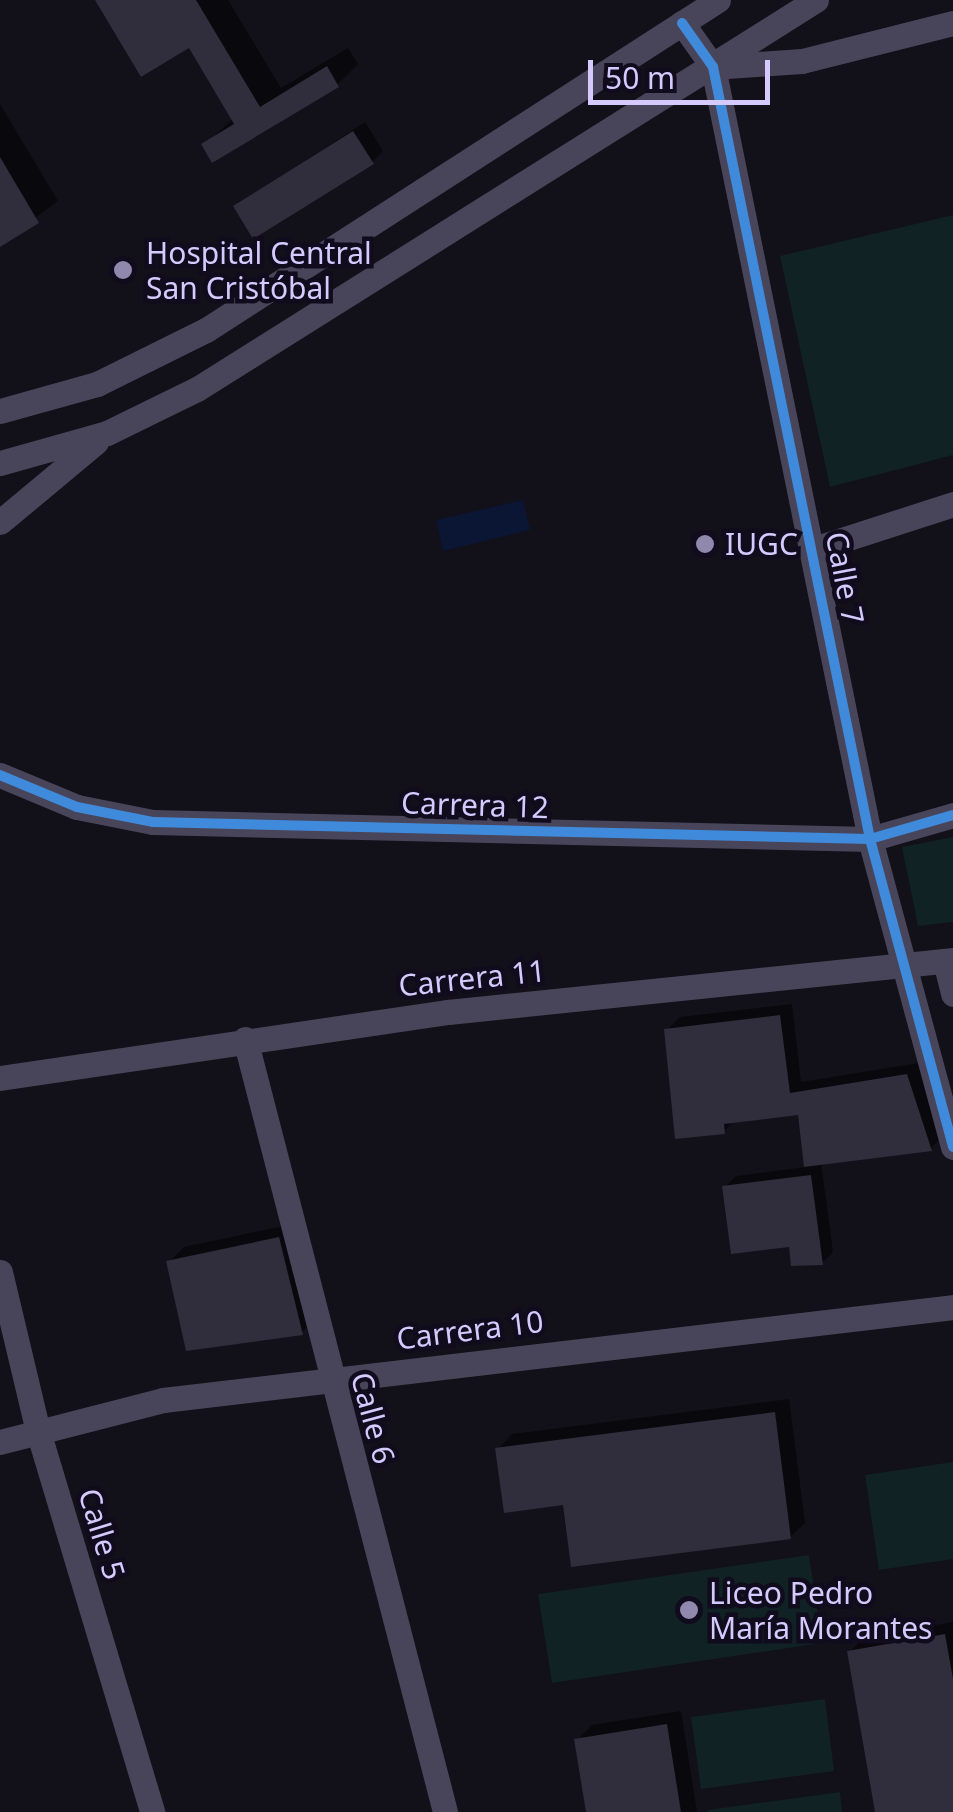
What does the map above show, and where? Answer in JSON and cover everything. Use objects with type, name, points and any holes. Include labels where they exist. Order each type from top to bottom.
[{"type":"street","points":[[0,411],[98,384],[252,302],[718,0]]},
{"type":"street","points":[[0,463],[107,433],[197,389],[816,0]]},
{"type":"street","name":"Calle 7","points":[[682,23],[712,67],[814,549],[870,839],[953,1147]]},
{"type":"street","points":[[712,67],[802,61],[953,23]]},
{"type":"street","points":[[252,302],[276,339]]},
{"type":"street","points":[[0,522],[107,433]]},
{"type":"street","points":[[814,549],[953,504]]},
{"type":"street","name":"Carrera 12","points":[[0,775],[76,807],[153,822],[870,839],[953,815]]},
{"type":"street","points":[[949,961],[953,994]]},
{"type":"street","name":"Carrera 11","points":[[0,1078],[245,1039],[949,961]]},
{"type":"street","name":"Calle 6","points":[[245,1039],[330,1381],[445,1812]]},
{"type":"street","name":"Calle 5","points":[[0,1272],[38,1431],[152,1812]]},
{"type":"street","name":"Carrera 10","points":[[0,1442],[163,1400],[953,1307]]},
{"type":"shaded area","points":[[953,215],[953,455],[830,487],[780,256]]},
{"type":"shaded area","points":[[953,837],[953,922],[918,926],[902,847]]},
{"type":"shaded area","points":[[953,1462],[953,1559],[879,1570],[865,1475]]},
{"type":"shaded area","points":[[809,1555],[822,1643],[552,1683],[538,1594]]},
{"type":"shaded area","points":[[825,1699],[834,1771],[701,1789],[691,1717]]},
{"type":"shaded area","points":[[840,1792],[842,1812],[708,1812],[708,1810]]},
{"type":"water","points":[[523,500],[530,530],[443,551],[436,520]]},
{"type":"building","points":[[95,0],[196,0],[260,107],[327,66],[339,87],[212,163],[201,144],[234,124],[189,48],[141,77]]},
{"type":"building","points":[[353,131],[374,164],[253,239],[233,206]]},
{"type":"building","points":[[0,157],[39,223],[0,247]]},
{"type":"building","points":[[780,1015],[790,1093],[907,1074],[932,1151],[804,1167],[798,1115],[724,1124],[725,1134],[675,1139],[664,1029]]},
{"type":"building","points":[[811,1175],[823,1265],[791,1266],[789,1247],[731,1254],[722,1186]]},
{"type":"building","points":[[279,1237],[303,1335],[186,1351],[166,1261]]},
{"type":"building","points":[[775,1412],[791,1539],[571,1567],[563,1505],[504,1513],[495,1448]]},
{"type":"building","points":[[945,1634],[953,1679],[953,1812],[875,1812],[847,1651]]},
{"type":"building","points":[[667,1724],[681,1812],[586,1812],[574,1739]]},
{"type":"cycle path","points":[[682,23],[713,67],[870,839],[953,1147]]},
{"type":"cycle path","points":[[0,775],[77,807],[153,822],[870,839],[953,815]]},
{"type":"place","name":"Hospital Central San Cristóbal","points":[[123,270]]},
{"type":"place","name":"IUGC","points":[[705,544]]},
{"type":"place","name":"Liceo Pedro María Morantes","points":[[689,1610]]}]
